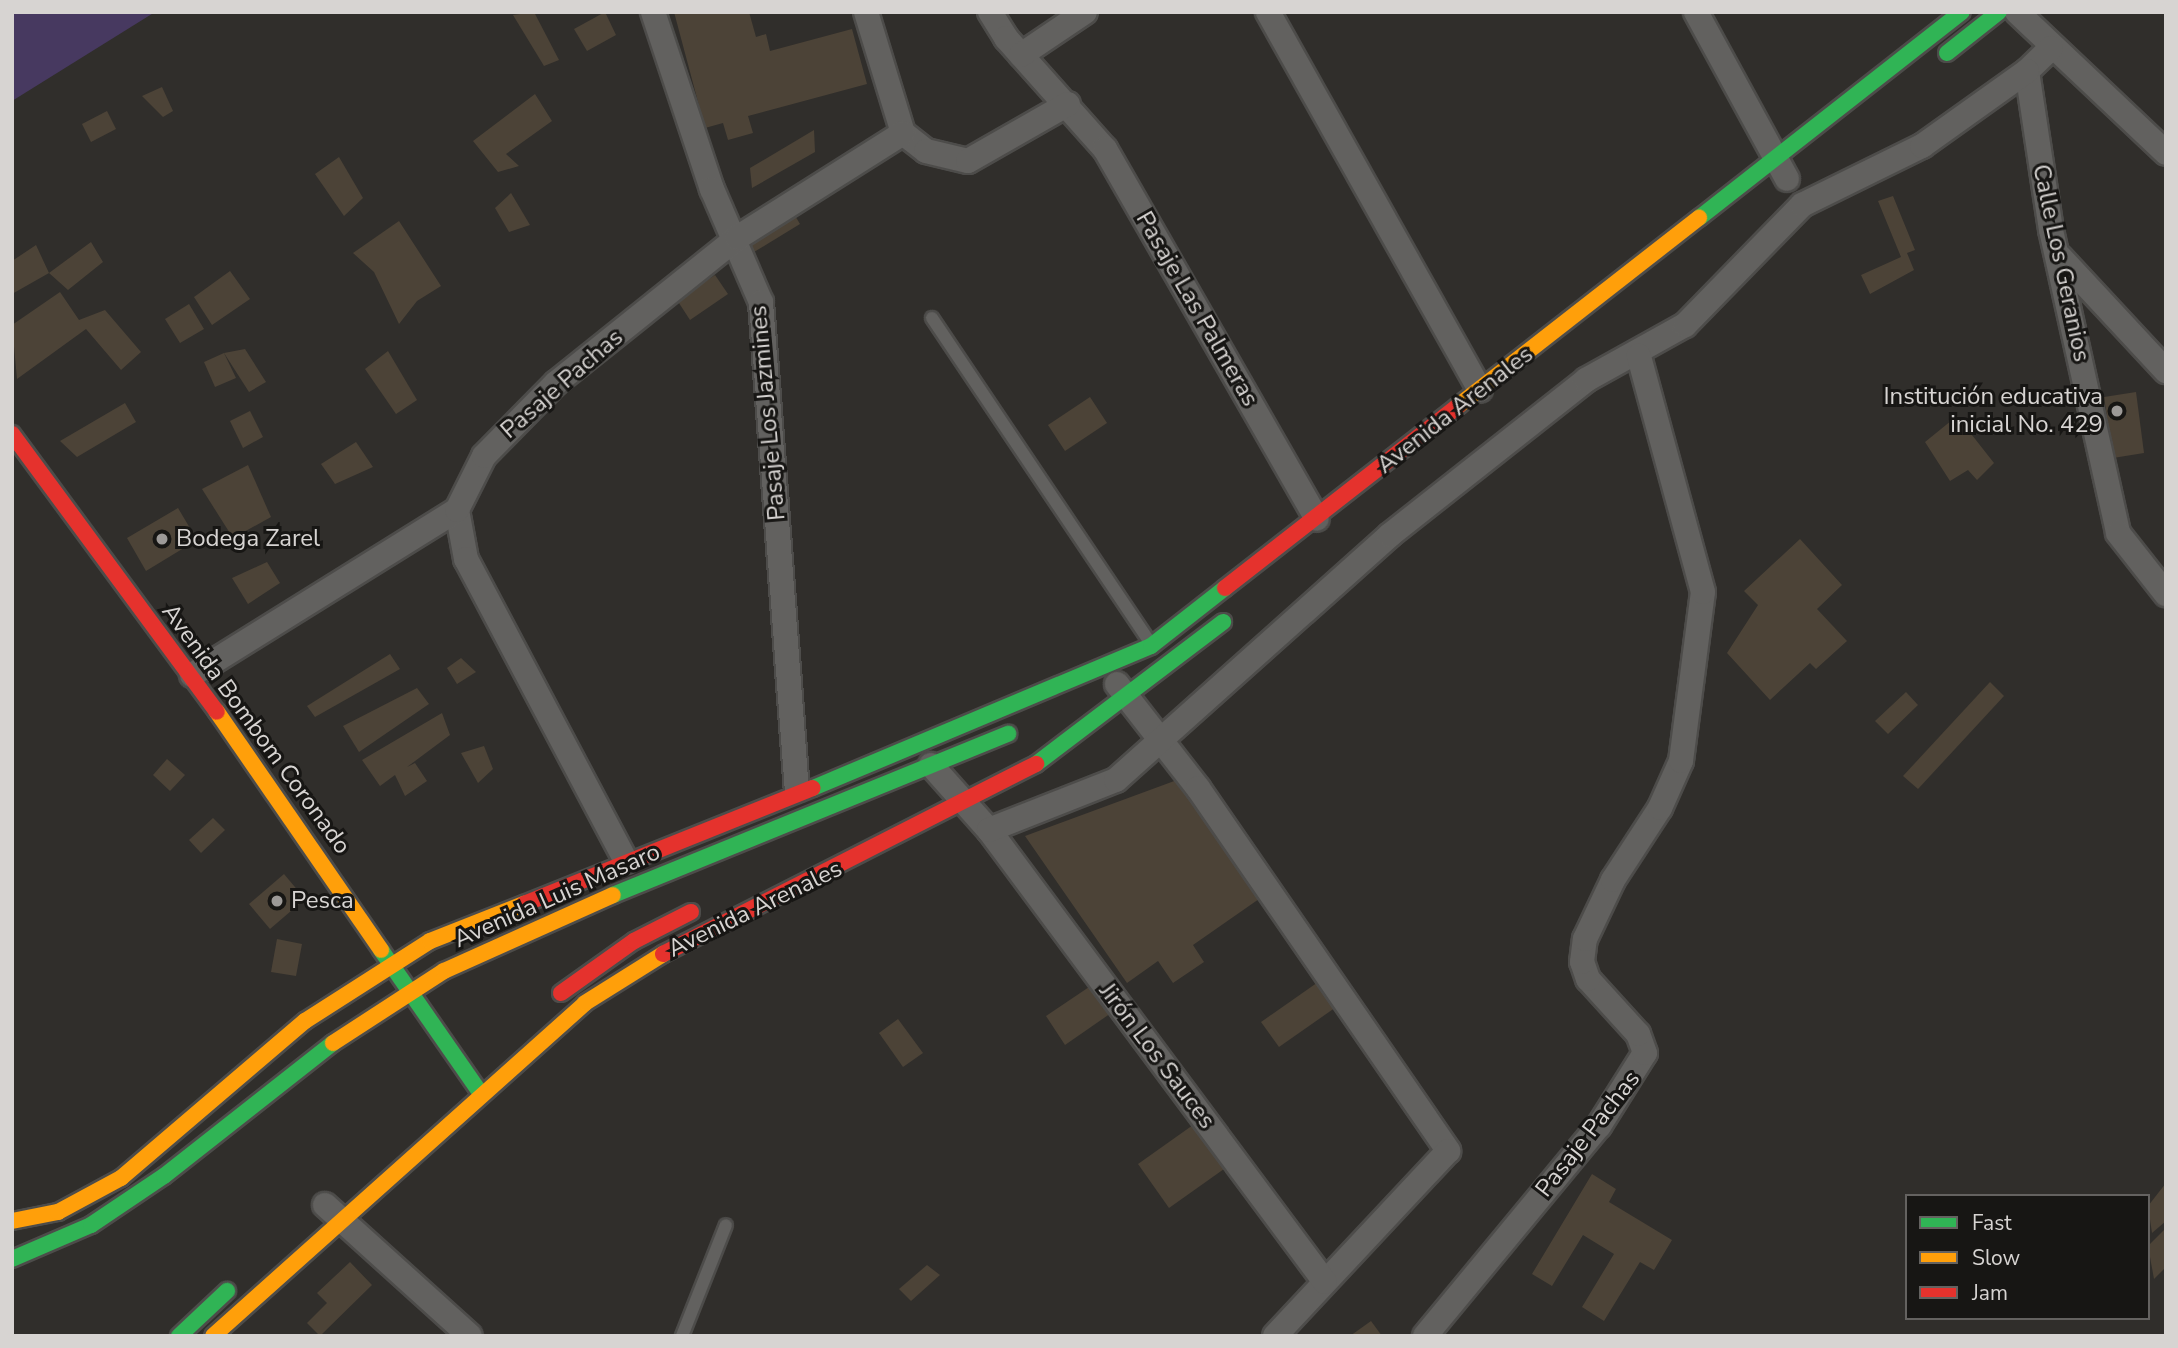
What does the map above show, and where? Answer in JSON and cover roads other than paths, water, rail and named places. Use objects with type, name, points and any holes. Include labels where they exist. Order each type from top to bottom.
[{"type":"main road","name":"Avenida Arenales","points":[[912,745],[1037,698],[1151,646],[1480,390],[1785,173],[1962,12]]},
{"type":"main road","points":[[1929,67],[1999,12]]},
{"type":"main road","name":"Avenida Bombom Coronado","points":[[12,433],[192,675],[392,960],[463,1078],[479,1091]]},
{"type":"main road","name":"Avenida Arenales","points":[[213,1336],[329,1208],[479,1091],[585,1003],[694,934],[958,800],[1015,780],[1111,689],[1170,663],[1236,612]]},
{"type":"main road","points":[[1111,689],[1151,646]]},
{"type":"main road","name":"Avenida Luis Masaro","points":[[12,1259],[92,1225],[164,1176],[291,1070],[412,990],[526,931],[1027,726]]},
{"type":"main road","name":"Avenida Luis Masaro","points":[[12,1221],[58,1212],[121,1178],[305,1021],[392,960],[626,860],[912,745]]},
{"type":"main road","points":[[773,876],[958,800],[1021,749]]},
{"type":"main road","points":[[543,1008],[634,941],[709,903]]},
{"type":"main road","points":[[463,1078],[484,1058]]},
{"type":"main road","points":[[178,1336],[242,1278]]},
{"type":"street","name":"Pasaje Los Jazmines","points":[[653,12],[712,189],[737,238],[761,302],[797,790]]},
{"type":"street","points":[[866,12],[903,133],[926,151],[968,161],[1068,104]]},
{"type":"street","name":"Pasaje Las Palmeras","points":[[990,12],[1021,55],[1068,104],[1105,149],[1317,519]]},
{"type":"street","points":[[1021,55],[1085,12]]},
{"type":"street","points":[[1268,12],[1480,390]]},
{"type":"street","points":[[1696,12],[1785,173]]},
{"type":"street","points":[[2017,12],[2051,48],[2166,153]]},
{"type":"street","points":[[989,830],[1116,780],[1390,534],[1586,380],[1639,356],[1685,325],[1802,205],[1922,146],[2027,71],[2051,48]]},
{"type":"street","name":"Calle Los Geranios","points":[[2027,71],[2060,257],[2118,533],[2166,594]]},
{"type":"street","name":"Pasaje Pachas","points":[[457,510],[484,456],[510,426],[737,238],[903,133]]},
{"type":"street","points":[[2060,257],[2166,371]]},
{"type":"street","name":"Pasaje Pachas","points":[[1424,1336],[1639,1071],[1645,1053],[1638,1034],[1588,979],[1582,962],[1585,939],[1613,880],[1660,808],[1681,761],[1703,592],[1639,356]]},
{"type":"street","points":[[192,675],[457,510],[466,559],[626,860]]},
{"type":"street","points":[[1111,689],[1162,741],[1448,1152],[1275,1336]]},
{"type":"street","points":[[931,765],[958,800]]},
{"type":"street","name":"Jirón Los Sauces","points":[[958,800],[989,830],[1325,1282]]},
{"type":"street","points":[[329,1208],[470,1336]]},
{"type":"lane","points":[[932,318],[1151,646]]},
{"type":"lane","points":[[682,1336],[726,1225]]},
{"type":"place","name":"Institución educativa inicial No. 429","points":[[2117,411]]},
{"type":"place","name":"Bodega Zarel","points":[[162,539]]},
{"type":"place","name":"Pesca","points":[[277,901]]}]
